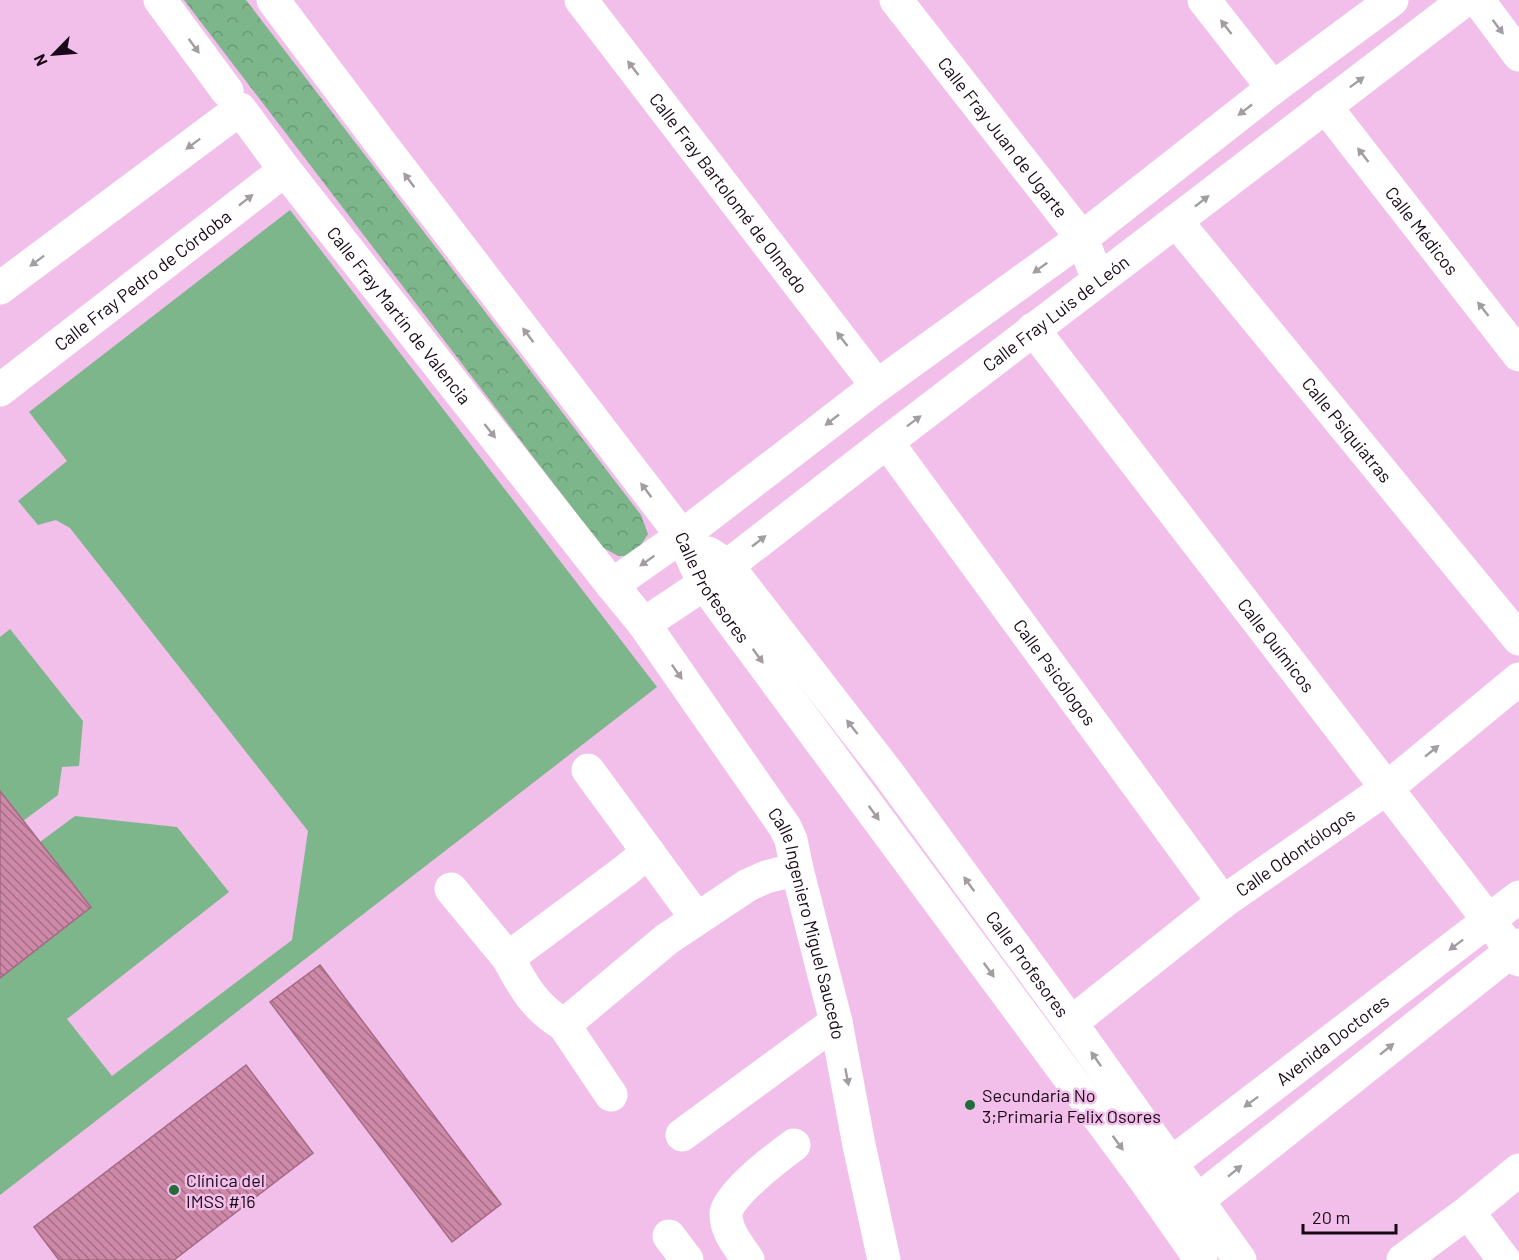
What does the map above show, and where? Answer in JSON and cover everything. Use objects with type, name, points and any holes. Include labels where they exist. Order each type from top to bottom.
[{"type":"street","name":"Calle Fray Martín de Valencia","points":[[160,0],[285,170],[644,624]]},
{"type":"street","points":[[273,0],[682,536]]},
{"type":"street","name":"Calle Fray Bartolomé de Olmedo","points":[[581,0],[877,386]]},
{"type":"street","name":"Calle Fray Juan de Ugarte","points":[[896,0],[1082,238],[1098,280]]},
{"type":"street","points":[[1204,0],[1273,88]]},
{"type":"street","points":[[612,585],[682,536],[877,386],[1082,238],[1273,88],[1392,0]]},
{"type":"street","name":"Calle Fray Luis de León","points":[[644,624],[716,575],[1033,329],[1465,0]]},
{"type":"street","points":[[1478,0],[1519,55]]},
{"type":"street","points":[[0,288],[234,100]]},
{"type":"street","name":"Calle Médicos","points":[[1325,106],[1519,355]]},
{"type":"street","name":"Calle Fray Pedro de Córdoba","points":[[0,390],[285,170]]},
{"type":"street","name":"Calle Psiquiatras","points":[[1176,221],[1519,639]]},
{"type":"street","name":"Calle Químicos","points":[[1033,329],[1516,952]]},
{"type":"street","name":"Calle Psicólogos","points":[[886,442],[1223,902]]},
{"type":"street","name":"Calle Profesores","points":[[682,536],[888,773],[1071,1023],[1158,1172]]},
{"type":"street","name":"Calle Profesores","points":[[716,575],[1184,1209],[1240,1260]]},
{"type":"street","name":"Calle Ingeniero Miguel Saucedo","points":[[644,624],[786,827],[791,840],[836,1022],[884,1260]]},
{"type":"street","name":"Calle Odontólogos","points":[[1071,1023],[1223,902],[1387,788],[1519,679]]},
{"type":"street","points":[[588,770],[697,919]]},
{"type":"street","points":[[508,958],[648,852]]},
{"type":"street","points":[[564,1026],[667,939],[747,885],[766,877],[797,869]]},
{"type":"street","points":[[451,889],[508,958],[524,988],[539,1007],[564,1026],[611,1095]]},
{"type":"street","name":"Avenida Doctores","points":[[1158,1172],[1519,897]]},
{"type":"street","points":[[1184,1209],[1516,952]]},
{"type":"street","points":[[682,1135],[836,1022]]},
{"type":"street","points":[[748,1260],[730,1232],[725,1213],[731,1200],[794,1145]]},
{"type":"street","points":[[1403,1260],[1468,1212],[1519,1170]]},
{"type":"street","name":"Calle Profesores","points":[[1184,1209],[1201,1260]]},
{"type":"street","points":[[1468,1212],[1504,1260]]},
{"type":"green space","points":[[184,0],[246,0],[641,515],[648,534],[634,556],[618,556],[602,547]]},
{"type":"green space","points":[[290,210],[657,687],[0,1195],[0,978],[90,907],[40,842],[75,816],[177,827],[229,892],[67,1019],[112,1076],[292,940],[308,831],[70,528],[56,520],[38,525],[18,501],[67,461],[29,412]]},
{"type":"green space","points":[[10,629],[83,721],[79,766],[62,767],[58,795],[23,821],[0,791],[0,637]]},
{"type":"building","points":[[0,791],[91,907],[0,978]]},
{"type":"building","points":[[320,965],[501,1204],[452,1242],[270,1002]]},
{"type":"building","name":"Clínica del IMSS #16","points":[[246,1065],[313,1153],[174,1260],[59,1260],[34,1227]]},
{"type":"place","name":"Secundaria No 3;Primaria Felix Osores","points":[[970,1105]]},
{"type":"place","name":"Clínica del IMSS #16","points":[[174,1190]]}]
